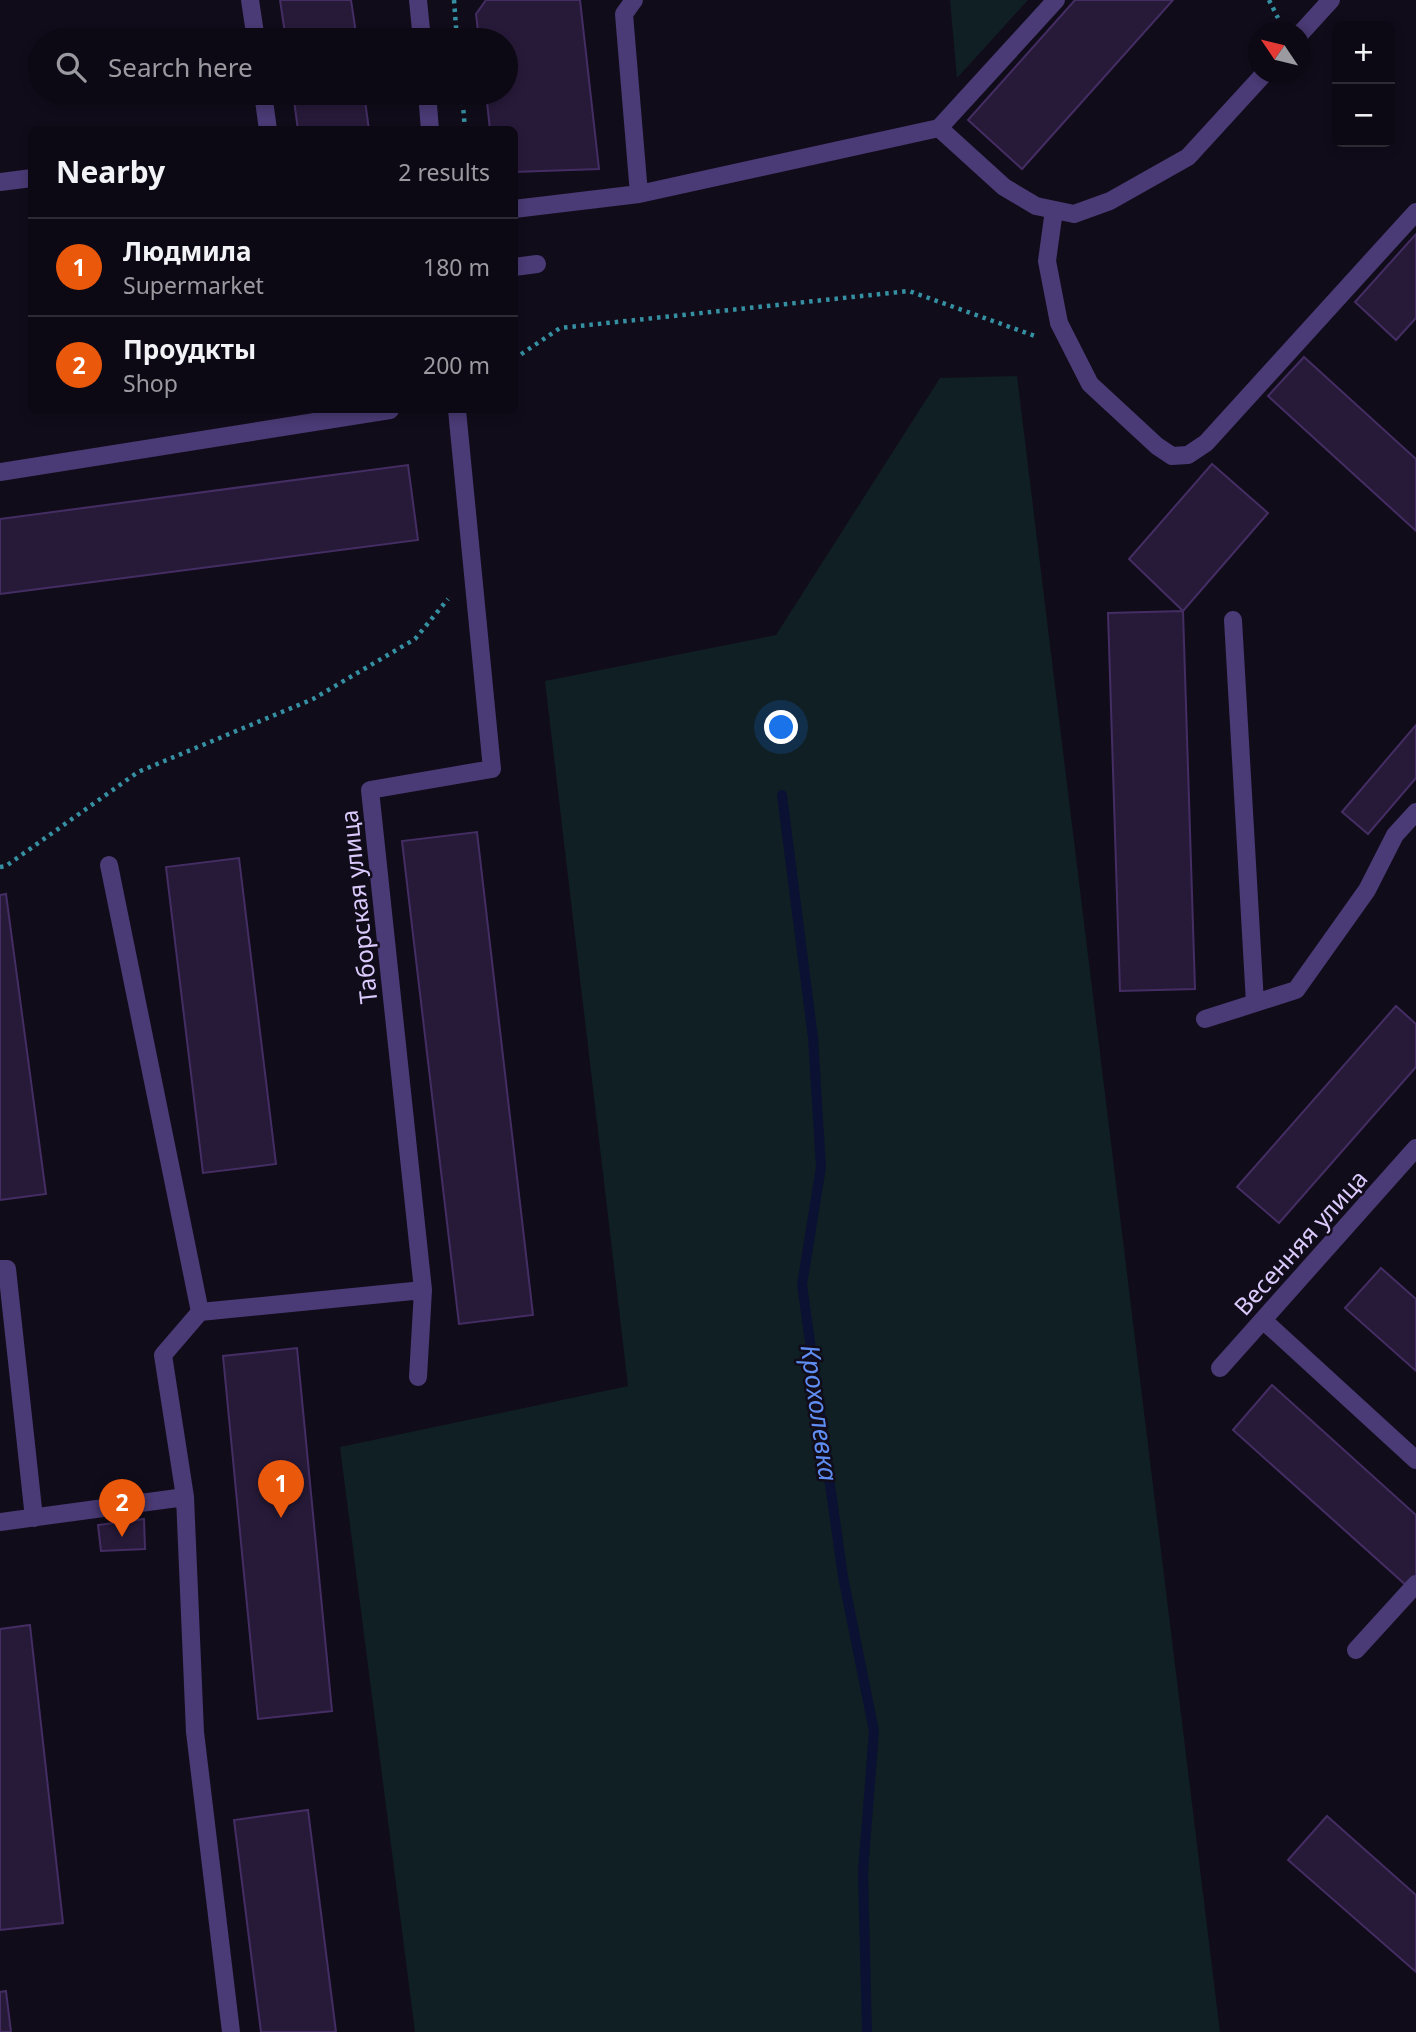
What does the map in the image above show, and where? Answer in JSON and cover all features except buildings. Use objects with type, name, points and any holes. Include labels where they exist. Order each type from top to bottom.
[{"type":"street","points":[[250,0],[254,28]]},
{"type":"street","points":[[418,0],[421,28]]},
{"type":"street","points":[[634,0],[624,14],[639,194]]},
{"type":"street","points":[[518,209],[639,194],[939,128],[1056,0]]},
{"type":"street","points":[[1311,22],[1331,0]]},
{"type":"street","points":[[939,128],[1004,187],[1036,206],[1074,214],[1110,201],[1188,157],[1255,84]]},
{"type":"street","points":[[265,105],[267,126]]},
{"type":"street","points":[[428,105],[430,126]]},
{"type":"street","points":[[0,183],[28,179]]},
{"type":"street","points":[[1054,210],[1047,261],[1059,323],[1090,384],[1147,437],[1172,456],[1188,455],[1206,443],[1416,212]]},
{"type":"street","points":[[518,266],[537,264]]},
{"type":"street","points":[[0,472],[305,416],[348,413]]},
{"type":"street","name":"Таборская улица","points":[[418,1377],[424,1290],[370,790],[492,769],[457,413]]},
{"type":"street","points":[[1233,620],[1255,1003]]},
{"type":"street","points":[[1205,1019],[1296,990],[1367,890],[1395,835],[1416,812]]},
{"type":"street","points":[[109,865],[200,1312]]},
{"type":"street","name":"Весенняя улица","points":[[1220,1368],[1416,1148]]},
{"type":"street","points":[[0,1269],[6,1269],[34,1518]]},
{"type":"street","points":[[231,2032],[195,1732],[184,1497],[163,1355],[200,1312],[424,1290]]},
{"type":"street","points":[[1263,1320],[1416,1460]]},
{"type":"street","points":[[0,1522],[184,1497]]},
{"type":"street","points":[[1356,1650],[1416,1584]]},
{"type":"path","points":[[454,0],[456,28]]},
{"type":"path","points":[[463,105],[466,126]]},
{"type":"path","points":[[518,356],[560,328],[909,291],[1072,349]]},
{"type":"path","points":[[0,867],[6,866],[138,772],[313,699],[415,639],[472,569]]},
{"type":"shaded area","points":[[950,0],[1028,0],[957,78]]},
{"type":"shaded area","points":[[1017,376],[1220,2032],[415,2032],[340,1447],[628,1386],[545,681],[776,635],[940,378]]},
{"type":"waterway","name":"Крохолевка","points":[[782,795],[813,1038],[821,1167],[802,1285],[843,1577],[874,1731],[863,1872],[867,2032]]},
{"type":"place","name":"Людмила","points":[[281,1518]]},
{"type":"place","name":"Проудкты","points":[[122,1537]]}]
